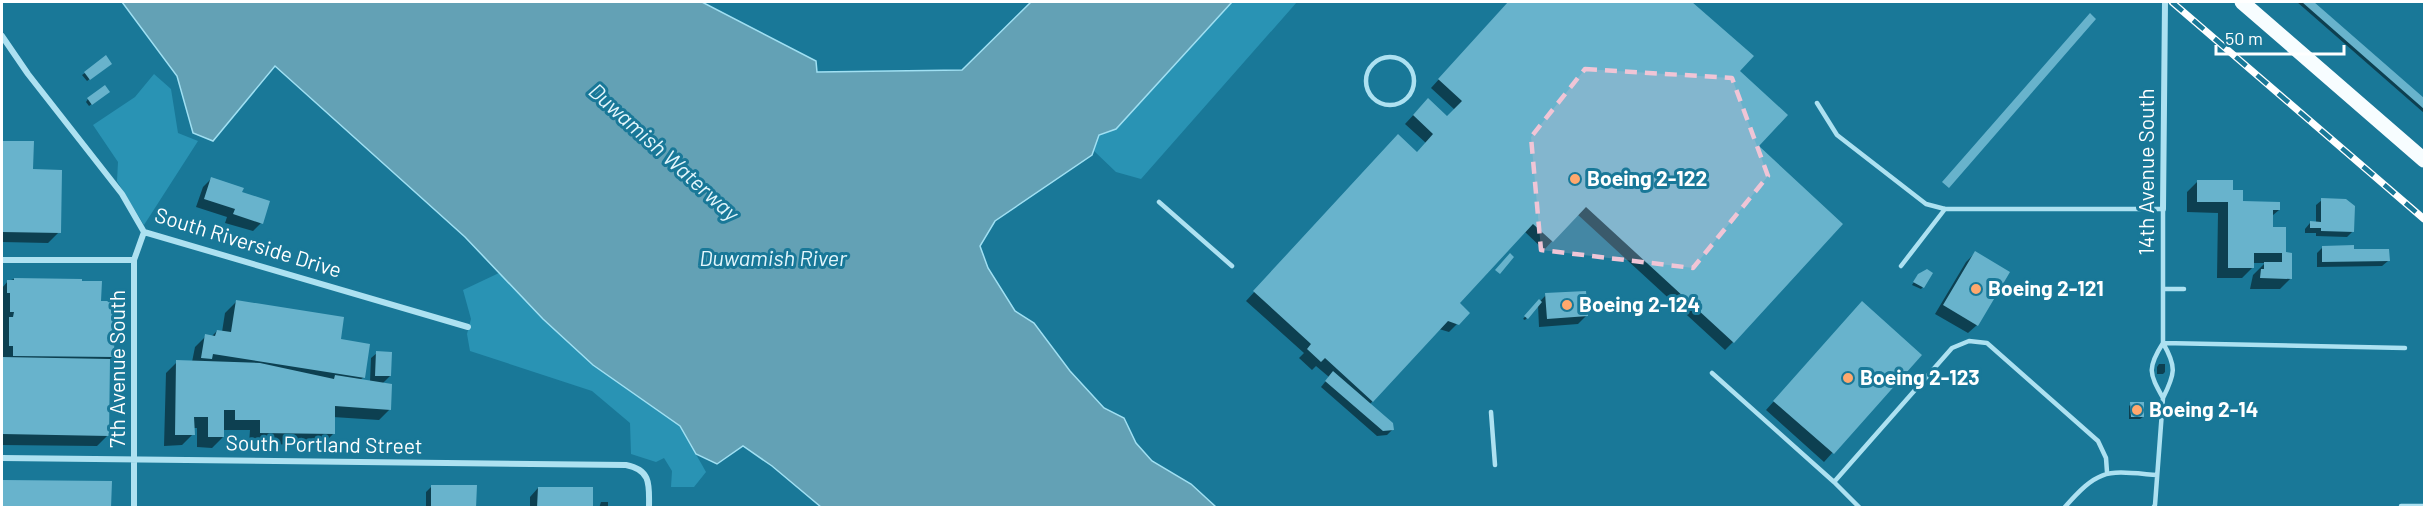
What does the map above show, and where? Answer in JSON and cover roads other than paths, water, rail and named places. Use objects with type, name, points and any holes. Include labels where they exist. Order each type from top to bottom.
[{"type":"main road","points":[[2242,2],[2424,159]]},
{"type":"street","name":"14th Avenue South","points":[[2163,209],[2165,2]]},
{"type":"street","name":"South Riverside Drive","points":[[2,36],[122,194],[144,232],[468,327]]},
{"type":"street","points":[[2,52],[13,52]]},
{"type":"street","name":"7th Avenue South","points":[[135,507],[134,260],[144,232]]},
{"type":"street","points":[[2,260],[134,260]]},
{"type":"street","name":"South Portland Street","points":[[2,458],[626,465],[637,467],[645,473],[649,488],[649,507]]},
{"type":"lane","points":[[1390,57],[1405,63],[1410,68],[1413,83],[1407,97],[1394,105],[1378,102],[1372,98],[1366,83],[1366,75],[1375,62],[1390,57]]},
{"type":"lane","points":[[1817,104],[1837,135],[1926,204],[1945,209],[2163,209]]},
{"type":"lane","points":[[1159,202],[1232,266]]},
{"type":"lane","points":[[1901,266],[1945,209]]},
{"type":"lane","name":"14th Avenue South","points":[[2163,209],[2163,343]]},
{"type":"lane","points":[[2163,289],[2184,289]]},
{"type":"lane","points":[[1834,482],[1952,348],[1969,341],[1987,343],[2098,441],[2106,458],[2107,472]]},
{"type":"lane","points":[[2163,343],[2405,348]]},
{"type":"lane","points":[[2163,343],[2152,360],[2152,378],[2163,398]]},
{"type":"lane","points":[[2155,507],[2163,398],[2172,380],[2173,360],[2163,343]]},
{"type":"lane","points":[[1712,373],[1860,507]]},
{"type":"lane","points":[[1491,412],[1495,465]]},
{"type":"lane","points":[[2064,507],[2084,485],[2107,472],[2157,475]]},
{"type":"lane","points":[[2401,506],[2424,506]]},
{"type":"water","name":"Duwamish River","points":[[122,2],[702,2],[816,61],[817,72],[962,70],[1031,2],[1232,2],[1116,129],[1099,135],[1092,155],[995,221],[980,246],[988,268],[1015,311],[1034,323],[1070,371],[1104,408],[1124,418],[1136,443],[1152,461],[1191,484],[1216,507],[821,507],[772,466],[743,446],[717,464],[696,454],[680,426],[593,365],[543,319],[465,237],[275,66],[213,141],[193,133],[177,76]]},
{"type":"railway","points":[[2172,2],[2424,219]]},
{"type":"place","name":"Boeing 2-122","points":[[1575,179]]},
{"type":"place","name":"Boeing 2-121","points":[[1976,289]]},
{"type":"place","name":"Boeing 2-124","points":[[1567,305]]},
{"type":"place","name":"Boeing 2-123","points":[[1848,378]]},
{"type":"place","name":"Boeing 2-14","points":[[2137,410]]},
{"type":"water label","name":"Duwamish Waterway","points":[[664,152]]}]
